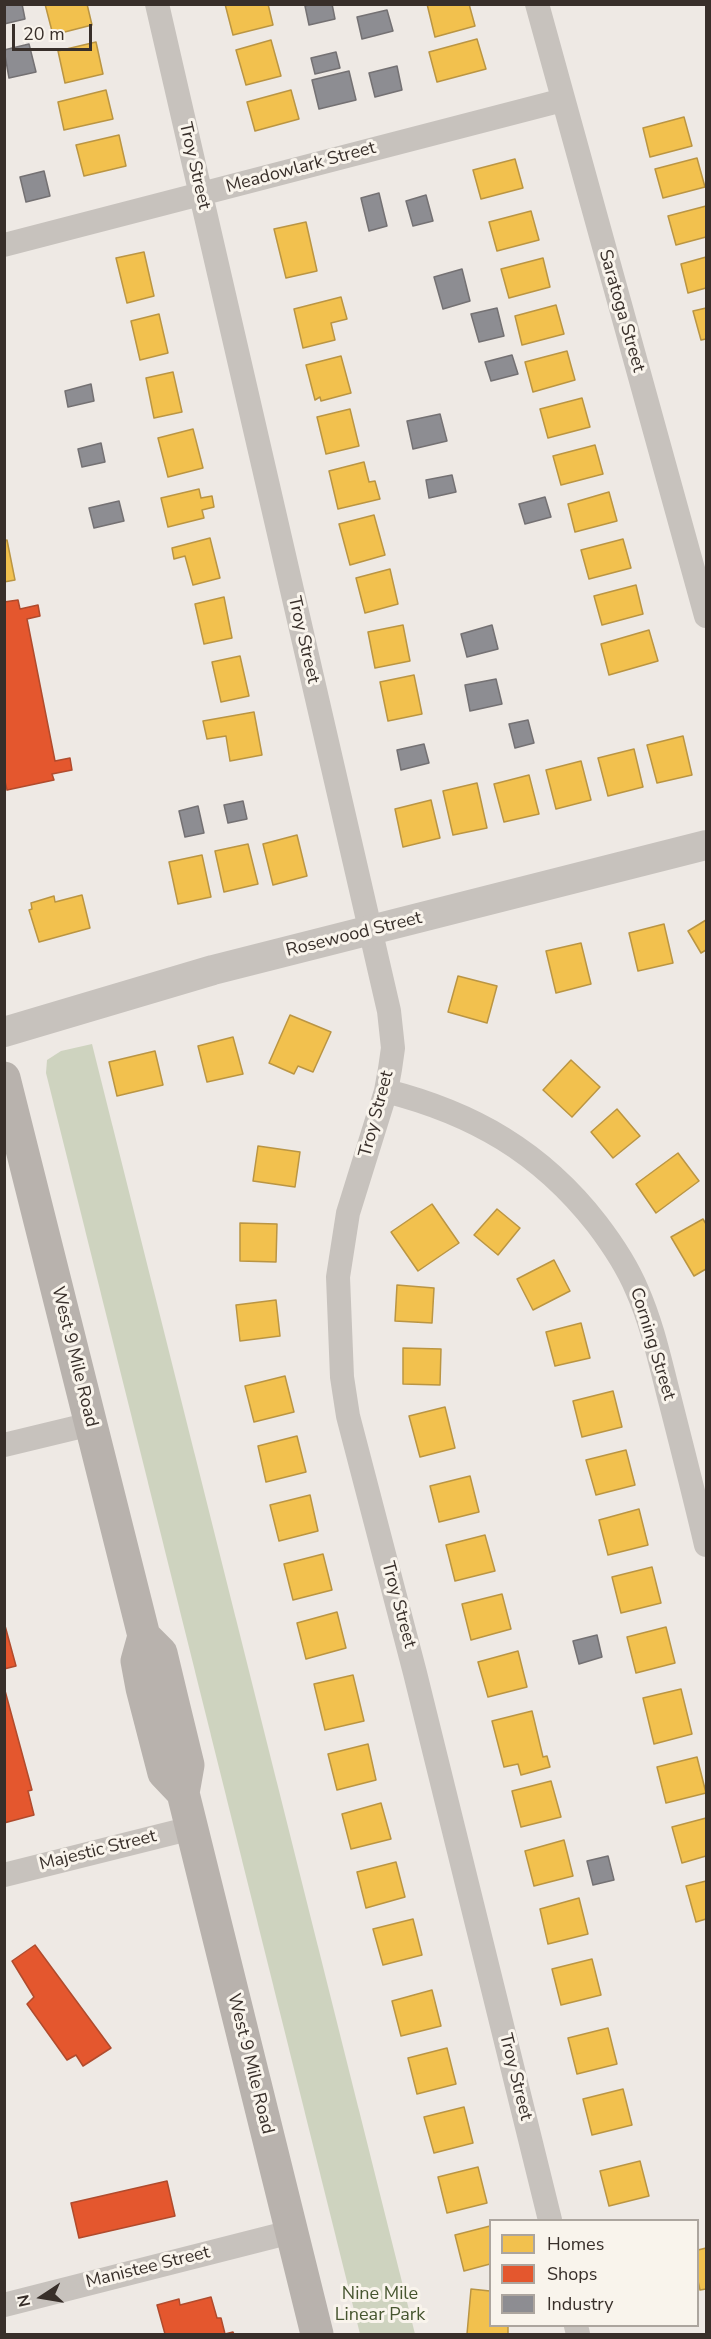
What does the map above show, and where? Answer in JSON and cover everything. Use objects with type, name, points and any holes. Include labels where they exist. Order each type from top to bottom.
[{"type":"main road","name":"West 9 Mile Road","points":[[4,1078],[144,1636],[137,1661],[145,1699],[164,1773],[183,1793],[317,2334]]},
{"type":"street","name":"Troy Street","points":[[157,4],[389,1011],[393,1048],[386,1091],[348,1213],[338,1277],[342,1377],[348,1416],[415,1673],[550,2219]]},
{"type":"street","name":"Saratoga Street","points":[[537,4],[706,616]]},
{"type":"street","name":"Meadowlark Street","points":[[4,245],[563,100]]},
{"type":"street","name":"Rosewood Street","points":[[4,1032],[213,970],[706,845]]},
{"type":"street","name":"Corning Street","points":[[386,1091],[414,1098],[458,1114],[502,1137],[532,1157],[558,1180],[603,1232],[622,1259],[638,1291],[657,1350],[706,1545]]},
{"type":"street","points":[[4,1445],[91,1424]]},
{"type":"street","name":"Majestic Street","points":[[4,1875],[192,1828]]},
{"type":"street","name":"Manistee Street","points":[[4,2305],[291,2232]]},
{"type":"green space","name":"Nine Mile Linear Park","points":[[92,1044],[415,2334],[360,2334],[46,1073],[47,1060],[61,1051]]},
{"type":"building: Homes","points":[[45,4],[87,4],[92,25],[53,35]]},
{"type":"building: Homes","points":[[225,4],[268,4],[273,25],[233,35]]},
{"type":"building: Homes","points":[[427,4],[469,4],[475,26],[435,37]]},
{"type":"building: Homes","points":[[477,39],[486,69],[437,82],[429,52]]},
{"type":"building: Homes","points":[[271,40],[281,76],[246,85],[236,50]]},
{"type":"building: Homes","points":[[96,42],[103,74],[65,83],[58,51]]},
{"type":"building: Homes","points":[[106,90],[113,119],[64,130],[58,102]]},
{"type":"building: Homes","points":[[291,90],[299,119],[255,131],[247,102]]},
{"type":"building: Homes","points":[[684,117],[692,146],[650,157],[643,128]]},
{"type":"building: Homes","points":[[119,135],[126,166],[84,176],[76,145]]},
{"type":"building: Homes","points":[[697,158],[705,187],[663,198],[655,169]]},
{"type":"building: Homes","points":[[515,159],[523,188],[481,199],[473,170]]},
{"type":"building: Homes","points":[[706,206],[706,237],[676,245],[668,216]]},
{"type":"building: Homes","points":[[531,211],[539,240],[497,251],[489,222]]},
{"type":"building: Homes","points":[[306,222],[317,271],[286,278],[274,229]]},
{"type":"building: Homes","points":[[144,252],[154,296],[127,303],[116,258]]},
{"type":"building: Homes","points":[[706,257],[706,288],[688,293],[681,264]]},
{"type":"building: Homes","points":[[543,258],[550,287],[509,298],[501,269]]},
{"type":"building: Homes","points":[[341,297],[347,319],[331,323],[335,340],[303,348],[294,309]]},
{"type":"building: Homes","points":[[556,305],[564,334],[522,345],[515,316]]},
{"type":"building: Homes","points":[[706,308],[706,339],[701,340],[693,311]]},
{"type":"building: Homes","points":[[159,314],[168,353],[140,360],[131,321]]},
{"type":"building: Homes","points":[[567,351],[575,380],[533,392],[525,362]]},
{"type":"building: Homes","points":[[341,356],[351,393],[321,401],[320,397],[315,400],[306,365]]},
{"type":"building: Homes","points":[[173,372],[182,412],[154,418],[146,378]]},
{"type":"building: Homes","points":[[582,398],[590,427],[548,438],[540,409]]},
{"type":"building: Homes","points":[[350,409],[359,446],[326,454],[317,417]]},
{"type":"building: Homes","points":[[193,429],[203,468],[168,477],[158,438]]},
{"type":"building: Homes","points":[[595,445],[603,474],[561,485],[553,456]]},
{"type":"building: Homes","points":[[364,462],[369,482],[375,481],[380,499],[338,509],[329,471]]},
{"type":"building: Homes","points":[[199,489],[201,498],[212,496],[214,507],[202,510],[204,518],[168,527],[161,498]]},
{"type":"building: Homes","points":[[609,492],[617,521],[575,532],[568,504]]},
{"type":"building: Homes","points":[[374,515],[385,555],[350,565],[339,524]]},
{"type":"building: Homes","points":[[210,538],[220,578],[193,585],[185,556],[174,559],[172,548]]},
{"type":"building: Homes","points":[[623,539],[631,568],[589,579],[581,550]]},
{"type":"building: Homes","points":[[7,540],[15,580],[4,582],[4,541]]},
{"type":"building: Homes","points":[[390,569],[398,604],[365,613],[356,578]]},
{"type":"building: Homes","points":[[636,585],[643,614],[602,625],[594,596]]},
{"type":"building: Homes","points":[[224,597],[232,638],[204,644],[195,604]]},
{"type":"building: Homes","points":[[403,625],[410,661],[375,668],[368,632]]},
{"type":"building: Homes","points":[[649,630],[658,661],[609,675],[601,644]]},
{"type":"building: Homes","points":[[240,656],[249,696],[221,702],[212,662]]},
{"type":"building: Homes","points":[[414,675],[422,714],[388,721],[380,682]]},
{"type":"building: Homes","points":[[254,712],[262,755],[230,761],[226,736],[207,739],[203,721]]},
{"type":"building: Homes","points":[[683,736],[692,775],[657,783],[647,745]]},
{"type":"building: Homes","points":[[634,749],[643,787],[608,796],[598,758]]},
{"type":"building: Homes","points":[[581,761],[591,800],[556,809],[546,770]]},
{"type":"building: Homes","points":[[529,775],[539,814],[504,822],[494,784]]},
{"type":"building: Homes","points":[[477,783],[487,828],[453,835],[443,791]]},
{"type":"building: Homes","points":[[431,800],[440,838],[403,847],[395,809]]},
{"type":"building: Homes","points":[[297,835],[307,876],[273,885],[263,844]]},
{"type":"building: Homes","points":[[248,844],[258,884],[224,892],[215,851]]},
{"type":"building: Homes","points":[[202,855],[211,897],[178,904],[169,862]]},
{"type":"building: Homes","points":[[82,895],[90,928],[39,942],[29,910],[32,909],[31,903],[54,896],[55,902]]},
{"type":"building: Homes","points":[[706,920],[706,950],[701,953],[688,931]]},
{"type":"building: Homes","points":[[664,924],[673,963],[638,971],[629,933]]},
{"type":"building: Homes","points":[[581,943],[591,984],[556,993],[546,951]]},
{"type":"building: Homes","points":[[458,976],[497,986],[487,1023],[448,1012]]},
{"type":"building: Homes","points":[[290,1015],[331,1032],[313,1072],[298,1066],[294,1074],[269,1063]]},
{"type":"building: Homes","points":[[233,1037],[243,1074],[207,1082],[198,1046]]},
{"type":"building: Homes","points":[[155,1051],[163,1085],[117,1096],[109,1062]]},
{"type":"building: Homes","points":[[571,1060],[600,1087],[572,1117],[543,1090]]},
{"type":"building: Homes","points":[[617,1109],[640,1136],[613,1158],[591,1132]]},
{"type":"building: Homes","points":[[258,1146],[300,1152],[295,1187],[253,1181]]},
{"type":"building: Homes","points":[[678,1153],[699,1181],[656,1213],[636,1184]]},
{"type":"building: Homes","points":[[432,1204],[459,1243],[418,1271],[391,1232]]},
{"type":"building: Homes","points":[[497,1209],[520,1228],[498,1255],[474,1235]]},
{"type":"building: Homes","points":[[703,1219],[706,1224],[706,1269],[694,1276],[671,1237]]},
{"type":"building: Homes","points":[[240,1223],[277,1224],[276,1262],[240,1261]]},
{"type":"building: Homes","points":[[554,1260],[570,1291],[533,1310],[517,1279]]},
{"type":"building: Homes","points":[[397,1285],[434,1288],[432,1323],[395,1321]]},
{"type":"building: Homes","points":[[276,1300],[280,1336],[240,1341],[236,1305]]},
{"type":"building: Homes","points":[[581,1323],[590,1358],[555,1366],[546,1332]]},
{"type":"building: Homes","points":[[403,1348],[441,1349],[440,1385],[403,1384]]},
{"type":"building: Homes","points":[[285,1376],[294,1412],[254,1422],[245,1386]]},
{"type":"building: Homes","points":[[613,1391],[622,1427],[582,1437],[573,1401]]},
{"type":"building: Homes","points":[[445,1407],[455,1448],[420,1457],[409,1416]]},
{"type":"building: Homes","points":[[297,1436],[306,1472],[266,1482],[258,1446]]},
{"type":"building: Homes","points":[[626,1450],[635,1485],[596,1495],[586,1460]]},
{"type":"building: Homes","points":[[470,1476],[479,1512],[439,1522],[430,1486]]},
{"type":"building: Homes","points":[[310,1495],[318,1531],[279,1541],[270,1505]]},
{"type":"building: Homes","points":[[639,1509],[648,1545],[608,1555],[599,1520]]},
{"type":"building: Homes","points":[[485,1535],[495,1571],[455,1581],[446,1545]]},
{"type":"building: Homes","points":[[323,1554],[332,1590],[293,1600],[284,1564]]},
{"type":"building: Homes","points":[[652,1567],[661,1603],[621,1613],[612,1577]]},
{"type":"building: Homes","points":[[502,1594],[511,1629],[471,1640],[462,1604]]},
{"type":"building: Homes","points":[[337,1612],[346,1648],[306,1659],[297,1623]]},
{"type":"building: Homes","points":[[666,1627],[675,1663],[636,1673],[627,1637]]},
{"type":"building: Homes","points":[[518,1651],[527,1687],[488,1697],[478,1662]]},
{"type":"building: Homes","points":[[353,1675],[364,1721],[325,1730],[314,1684]]},
{"type":"building: Homes","points":[[681,1689],[692,1734],[654,1744],[643,1698]]},
{"type":"building: Homes","points":[[532,1711],[543,1757],[547,1756],[550,1767],[521,1775],[518,1764],[504,1767],[492,1721]]},
{"type":"building: Homes","points":[[368,1744],[376,1780],[337,1790],[328,1754]]},
{"type":"building: Homes","points":[[697,1757],[706,1793],[666,1803],[657,1767]]},
{"type":"building: Homes","points":[[551,1781],[561,1817],[521,1827],[512,1791]]},
{"type":"building: Homes","points":[[381,1803],[391,1839],[351,1849],[342,1814]]},
{"type":"building: Homes","points":[[706,1818],[706,1856],[682,1863],[672,1827]]},
{"type":"building: Homes","points":[[564,1840],[573,1876],[534,1886],[525,1851]]},
{"type":"building: Homes","points":[[396,1862],[405,1897],[366,1908],[357,1872]]},
{"type":"building: Homes","points":[[706,1881],[706,1919],[696,1922],[686,1886]]},
{"type":"building: Homes","points":[[579,1898],[588,1934],[548,1944],[540,1909]]},
{"type":"building: Homes","points":[[413,1919],[422,1955],[383,1965],[373,1929]]},
{"type":"building: Homes","points":[[592,1959],[601,1995],[561,2005],[552,1969]]},
{"type":"building: Homes","points":[[432,1990],[441,2026],[401,2036],[392,2001]]},
{"type":"building: Homes","points":[[608,2028],[617,2064],[577,2074],[568,2038]]},
{"type":"building: Homes","points":[[447,2048],[456,2084],[417,2094],[408,2058]]},
{"type":"building: Homes","points":[[623,2089],[632,2125],[592,2135],[583,2099]]},
{"type":"building: Homes","points":[[464,2107],[473,2143],[434,2153],[424,2117]]},
{"type":"building: Homes","points":[[640,2161],[649,2196],[609,2206],[600,2171]]},
{"type":"building: Homes","points":[[478,2167],[487,2203],[447,2213],[438,2177]]},
{"type":"building: Homes","points":[[489,2226],[489,2264],[464,2271],[455,2235]]},
{"type":"building: Homes","points":[[706,2248],[706,2289],[700,2290],[699,2286],[699,2250]]},
{"type":"building: Homes","points":[[471,2289],[489,2291],[489,2327],[508,2327],[508,2334],[467,2334]]},
{"type":"building: Shops","points":[[18,600],[20,609],[38,605],[40,616],[27,619],[55,761],[70,758],[72,770],[52,774],[54,780],[7,790],[4,777],[4,602]]},
{"type":"building: Shops","points":[[4,1622],[16,1666],[4,1669]]},
{"type":"building: Shops","points":[[4,1687],[32,1790],[28,1791],[34,1815],[4,1823]]},
{"type":"building: Shops","points":[[35,1945],[111,2048],[83,2066],[76,2055],[67,2060],[27,2004],[34,1997],[12,1961]]},
{"type":"building: Shops","points":[[167,2181],[175,2216],[79,2238],[71,2203]]},
{"type":"building: Shops","points":[[211,2297],[217,2318],[221,2318],[225,2334],[165,2334],[157,2305],[179,2299],[180,2305]]},
{"type":"building: Industry","points":[[4,4],[22,4],[25,19],[4,24]]},
{"type":"building: Industry","points":[[332,4],[335,19],[309,25],[305,6]]},
{"type":"building: Industry","points":[[387,10],[393,31],[362,39],[357,17]]},
{"type":"building: Industry","points":[[29,44],[36,72],[9,78],[4,50]]},
{"type":"building: Industry","points":[[336,52],[340,68],[315,74],[311,58]]},
{"type":"building: Industry","points":[[397,66],[402,90],[375,97],[369,73]]},
{"type":"building: Industry","points":[[349,71],[356,100],[319,109],[312,80]]},
{"type":"building: Industry","points":[[44,171],[50,196],[26,202],[20,177]]},
{"type":"building: Industry","points":[[379,193],[387,226],[369,231],[361,198]]},
{"type":"building: Industry","points":[[426,195],[433,221],[413,226],[406,201]]},
{"type":"building: Industry","points":[[462,269],[470,301],[443,309],[434,277]]},
{"type":"building: Industry","points":[[497,308],[504,336],[479,342],[471,314]]},
{"type":"building: Industry","points":[[512,355],[518,374],[491,381],[485,362]]},
{"type":"building: Industry","points":[[91,384],[94,401],[68,407],[65,391]]},
{"type":"building: Industry","points":[[440,414],[447,441],[413,449],[407,421]]},
{"type":"building: Industry","points":[[101,443],[105,462],[82,467],[78,449]]},
{"type":"building: Industry","points":[[452,475],[456,492],[429,498],[426,480]]},
{"type":"building: Industry","points":[[545,497],[551,517],[525,524],[519,504]]},
{"type":"building: Industry","points":[[119,501],[124,521],[94,528],[89,508]]},
{"type":"building: Industry","points":[[492,625],[498,649],[467,657],[461,634]]},
{"type":"building: Industry","points":[[496,679],[502,704],[470,711],[465,685]]},
{"type":"building: Industry","points":[[528,720],[534,743],[515,748],[509,724]]},
{"type":"building: Industry","points":[[424,744],[429,763],[401,770],[397,750]]},
{"type":"building: Industry","points":[[243,801],[247,819],[228,823],[224,805]]},
{"type":"building: Industry","points":[[198,806],[204,833],[185,837],[179,811]]},
{"type":"building: Industry","points":[[597,1635],[602,1657],[579,1664],[573,1641]]},
{"type":"building: Industry","points":[[608,1856],[614,1880],[593,1885],[587,1861]]}]
